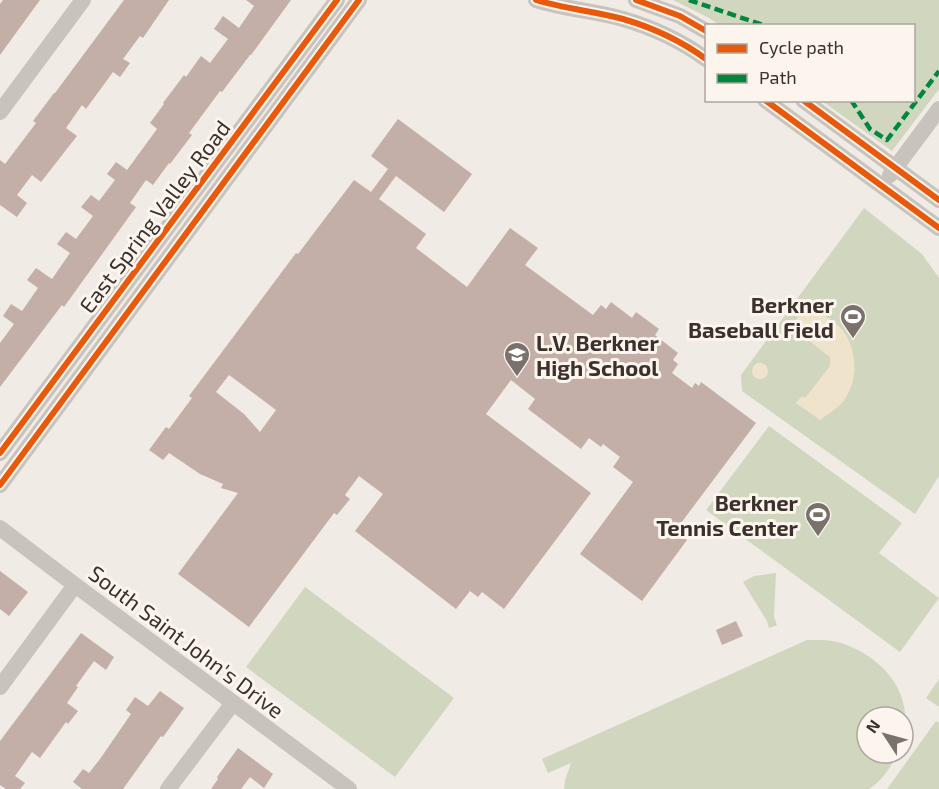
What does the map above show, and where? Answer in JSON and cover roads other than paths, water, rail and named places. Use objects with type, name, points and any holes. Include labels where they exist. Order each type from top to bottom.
[{"type":"street","points":[[0,112],[83,0]]},
{"type":"street","name":"East Spring Valley Road","points":[[0,453],[337,0]]},
{"type":"street","name":"East Spring Valley Road","points":[[0,485],[359,0]]},
{"type":"street","points":[[536,0],[622,19],[647,27],[671,36],[705,57]]},
{"type":"street","points":[[636,0],[680,16],[705,30]]},
{"type":"street","points":[[647,27],[655,7]]},
{"type":"street","points":[[768,102],[939,228]]},
{"type":"street","points":[[806,102],[939,200]]},
{"type":"street","points":[[882,186],[939,109]]},
{"type":"street","name":"South Saint John's Drive","points":[[0,528],[349,789]]},
{"type":"street","points":[[0,687],[75,585]]},
{"type":"street","points":[[168,789],[233,703]]},
{"type":"place","name":"Berkner Baseball Field","points":[[853,340]]},
{"type":"place","name":"L.V. Berkner High School","points":[[517,378]]},
{"type":"place","name":"Berkner Tennis Center","points":[[818,538]]}]
